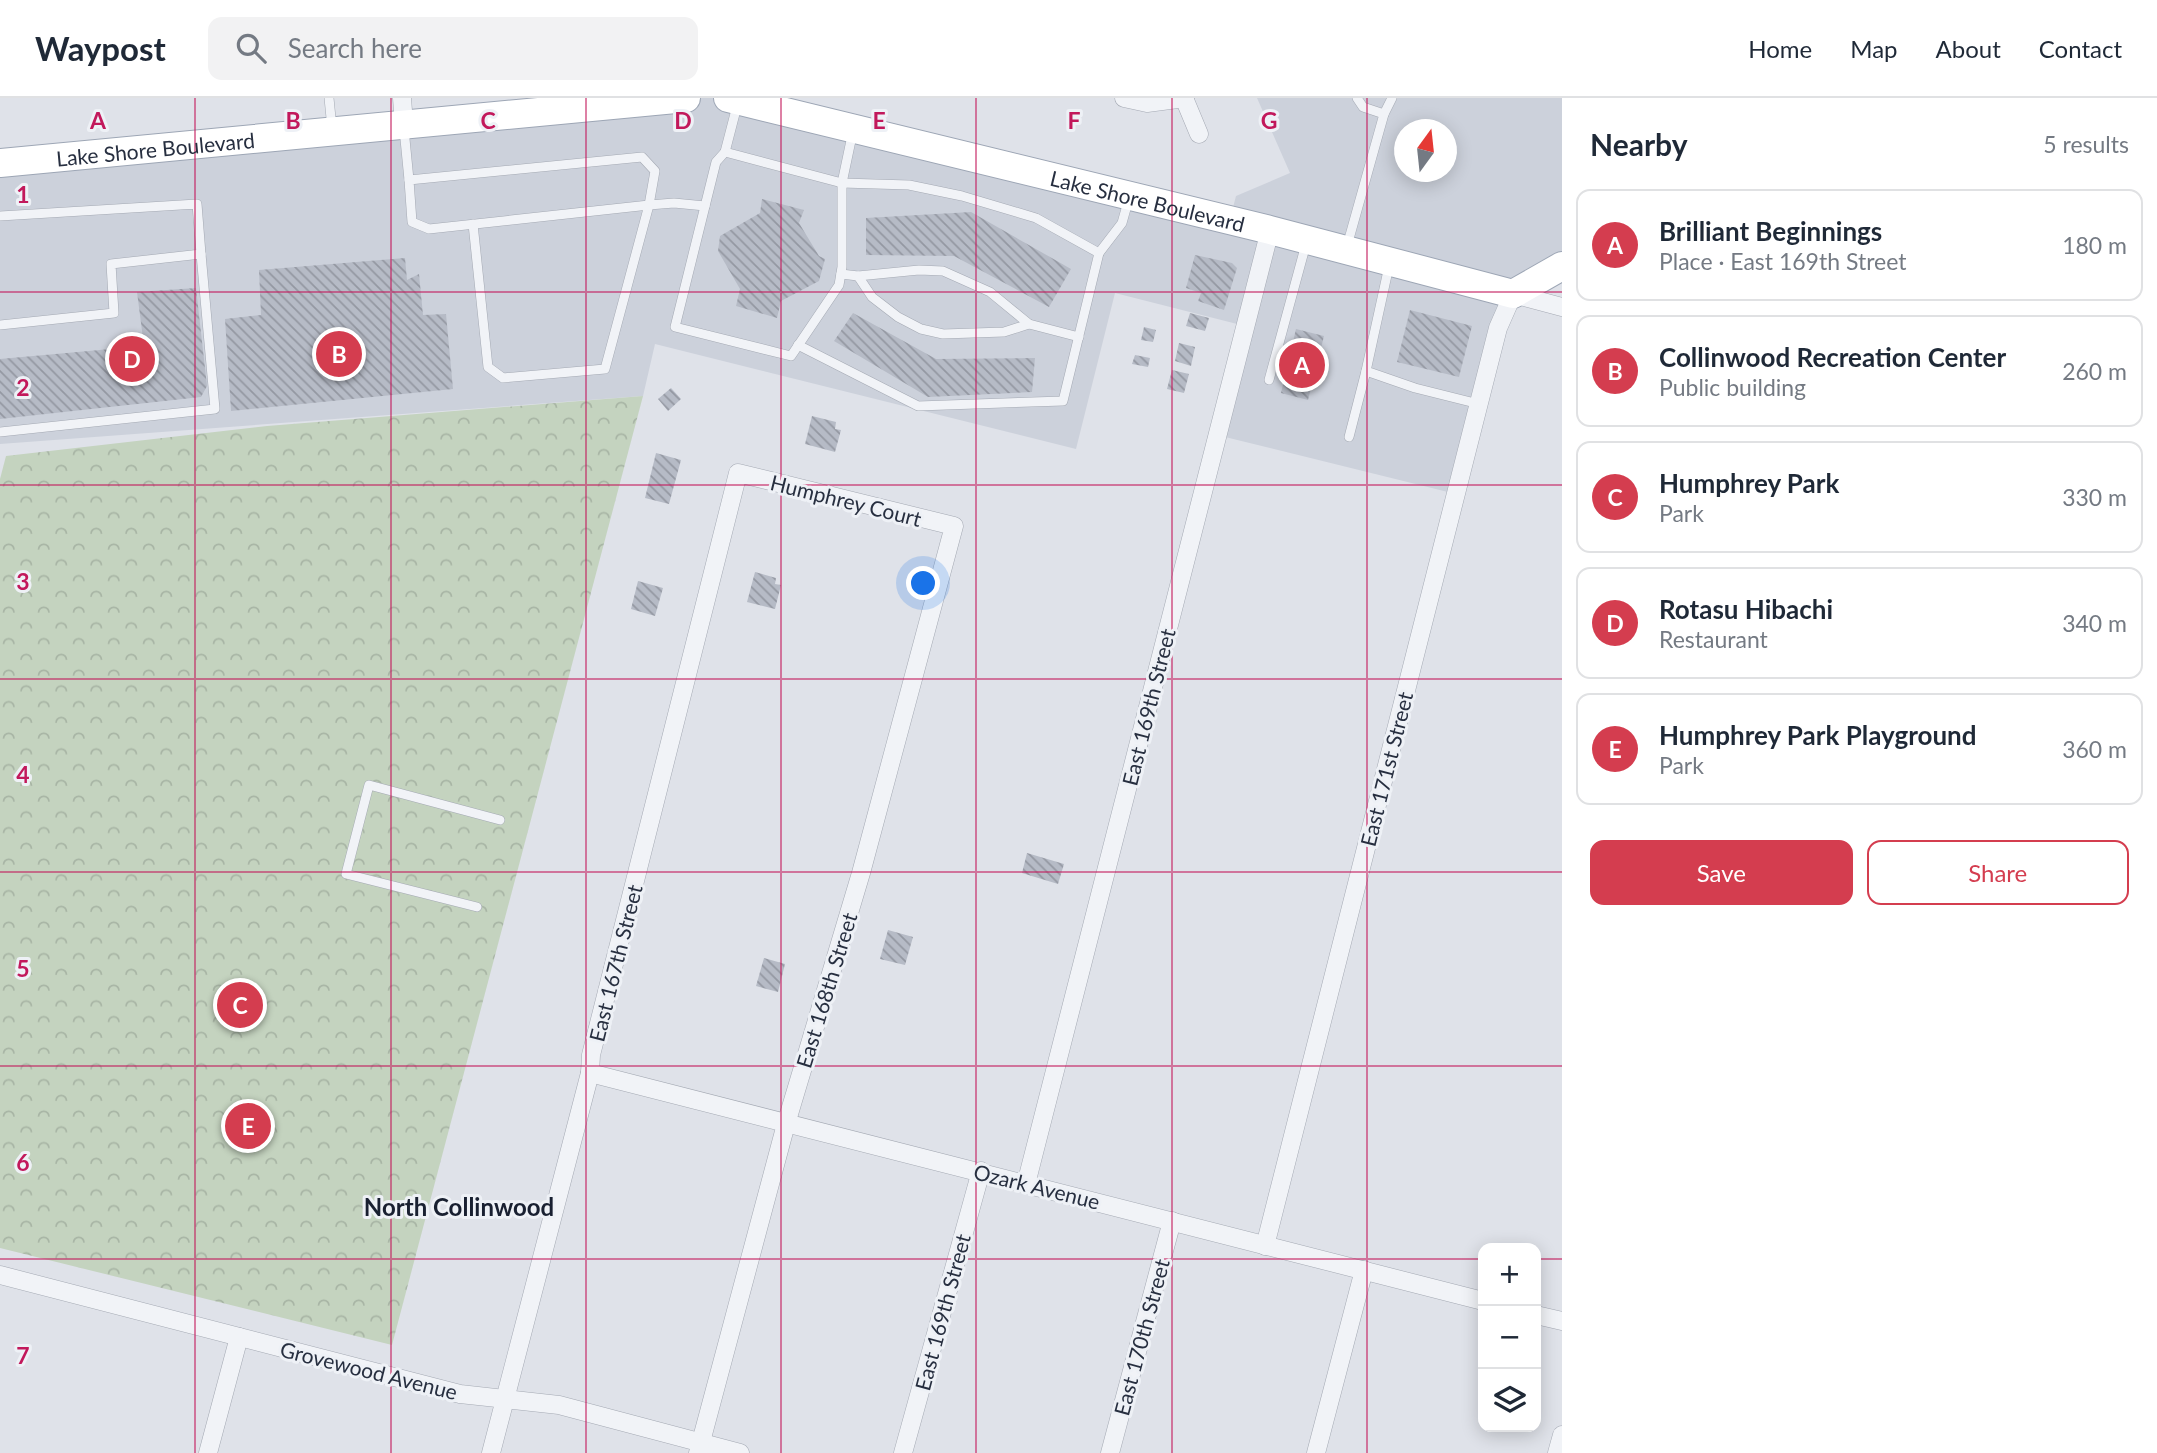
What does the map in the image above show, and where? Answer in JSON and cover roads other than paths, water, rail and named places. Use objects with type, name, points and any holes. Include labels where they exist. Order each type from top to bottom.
[{"type":"main road","name":"Lake Shore Boulevard","points":[[0,163],[333,131],[403,111],[687,98]]},
{"type":"main road","name":"Lake Shore Boulevard","points":[[733,99],[1307,239],[1513,294]]},
{"type":"main road","points":[[1513,294],[1562,266]]},
{"type":"street","points":[[1124,98],[1147,103],[1185,98],[1199,134]]},
{"type":"street","name":"East 169th Street","points":[[1026,1184],[1269,230]]},
{"type":"street","points":[[1513,294],[1562,307]]},
{"type":"street","name":"East 171st Street","points":[[1265,1245],[1498,328],[1513,294]]},
{"type":"street","name":"Humphrey Court","points":[[738,473],[954,526]]},
{"type":"street","name":"East 167th Street","points":[[491,1453],[590,1073],[592,1055],[738,473]]},
{"type":"street","name":"East 168th Street","points":[[699,1448],[786,1124],[861,873],[954,526]]},
{"type":"street","name":"Ozark Avenue","points":[[590,1073],[1478,1300]]},
{"type":"street","name":"East 169th Street","points":[[903,1453],[981,1171]]},
{"type":"street","name":"East 170th Street","points":[[1110,1453],[1172,1221]]},
{"type":"street","points":[[1316,1453],[1364,1270]]},
{"type":"street","name":"Grovewood Avenue","points":[[0,1275],[460,1394],[559,1405],[699,1448],[740,1453]]},
{"type":"street","points":[[1541,1316],[1562,1321]]},
{"type":"street","points":[[208,1453],[239,1337]]},
{"type":"street","points":[[1557,1453],[1562,1435]]},
{"type":"lane","points":[[329,98],[333,131]]},
{"type":"lane","points":[[1357,98],[1363,107],[1384,114]]},
{"type":"lane","points":[[1346,249],[1384,114],[1392,98]]},
{"type":"lane","points":[[733,99],[725,152],[716,162],[675,327],[791,355],[839,285],[842,183],[854,129]]},
{"type":"lane","points":[[403,111],[412,222],[429,229],[649,205],[705,205]]},
{"type":"lane","points":[[725,152],[842,183],[909,185],[961,196],[1036,218],[1099,253]]},
{"type":"lane","points":[[409,180],[642,157],[655,171],[649,205],[605,369],[503,378],[488,367],[473,224]]},
{"type":"lane","points":[[798,345],[918,406],[1063,401],[1099,253],[1122,223],[1129,196]]},
{"type":"lane","points":[[0,216],[197,204],[215,410],[0,432]]},
{"type":"lane","points":[[1269,380],[1307,239]]},
{"type":"lane","points":[[0,325],[114,313],[111,264],[201,254]]},
{"type":"lane","points":[[1349,437],[1391,261]]},
{"type":"lane","points":[[841,274],[858,276],[919,270],[943,271],[990,292],[1029,324],[1079,337]]},
{"type":"lane","points":[[858,276],[872,297],[898,317],[921,329],[943,334],[1004,332],[1029,324]]},
{"type":"lane","points":[[1366,372],[1479,404]]},
{"type":"lane","points":[[477,907],[346,874],[369,785],[500,820]]},
{"type":"place","name":"Collinwood Recreation Center","points":[[339,354]]},
{"type":"place","name":"Rotasu Hibachi","points":[[132,359]]},
{"type":"place","name":"Brilliant Beginnings","points":[[1302,365]]},
{"type":"place","name":"Humphrey Park","points":[[240,1005]]},
{"type":"place","name":"Humphrey Park Playground","points":[[248,1126]]},
{"type":"district","name":"North Collinwood","points":[[459,1206]]}]
